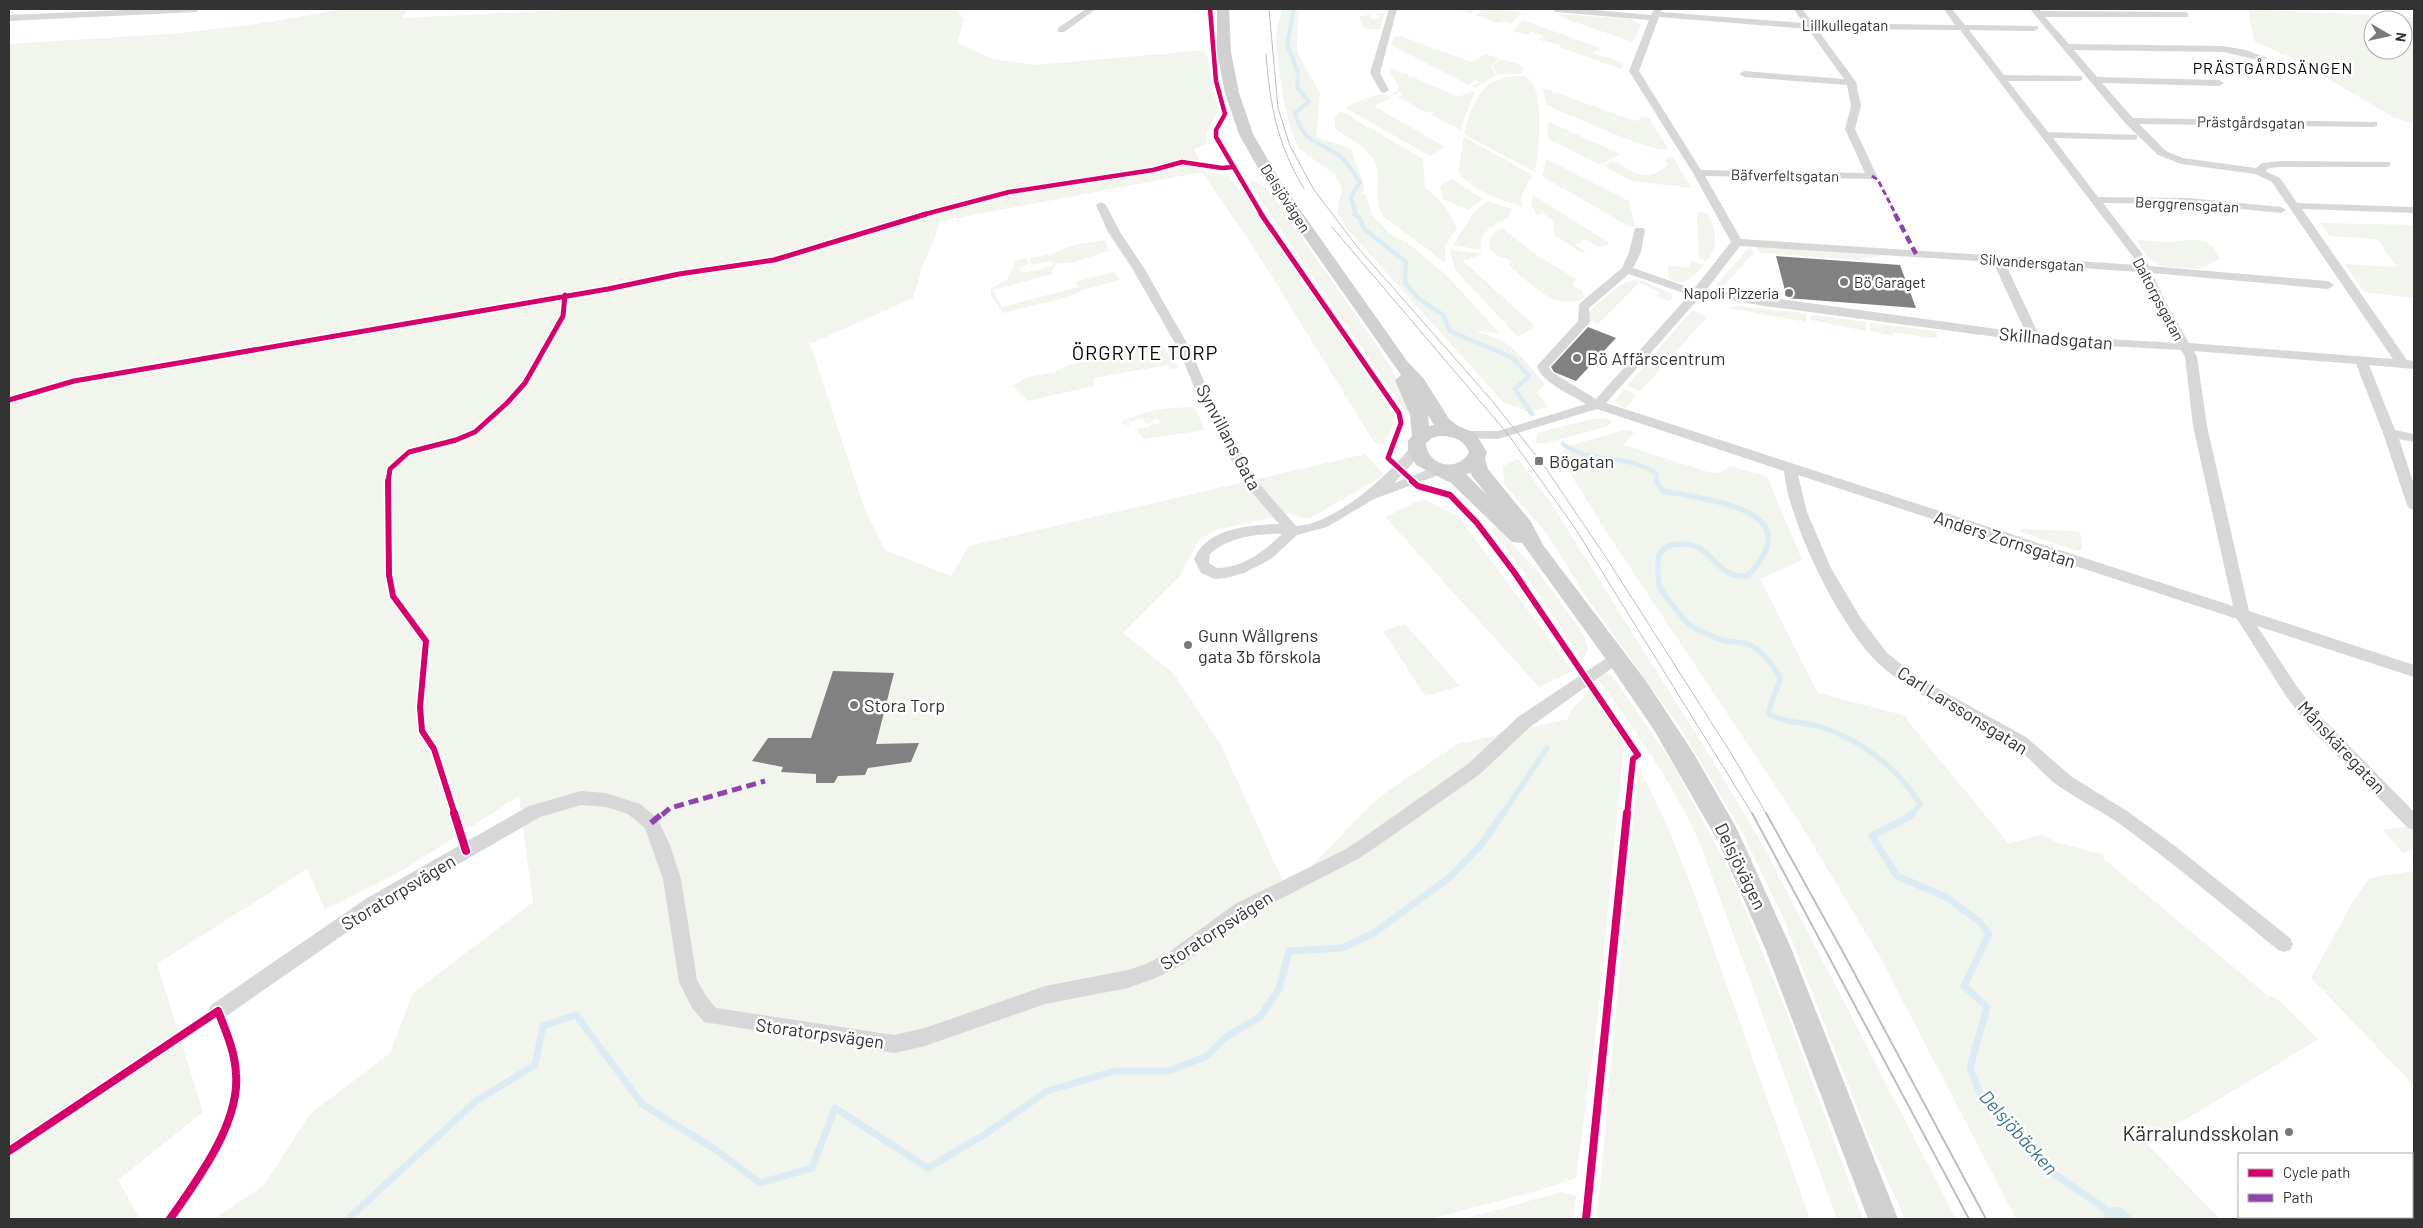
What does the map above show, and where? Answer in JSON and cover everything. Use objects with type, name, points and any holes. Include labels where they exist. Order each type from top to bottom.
[{"type":"street","points":[[9,18],[196,9]]},
{"type":"street","points":[[1060,30],[1092,9]]},
{"type":"street","name":"Delsjövägen","points":[[1223,9],[1224,52],[1232,93],[1246,134],[1275,184],[1401,365],[1418,383],[1442,423],[1458,433]]},
{"type":"street","points":[[1384,90],[1375,73],[1393,9]]},
{"type":"street","name":"Lillkullegatan","points":[[1556,9],[1656,13],[1809,26],[2034,28]]},
{"type":"street","points":[[1798,9],[1851,82]]},
{"type":"street","name":"Daltorpsgatan","points":[[1948,9],[2139,257],[2159,301],[2191,357],[2200,426],[2242,615]]},
{"type":"street","points":[[2036,11],[2185,15]]},
{"type":"street","points":[[2036,11],[2130,120],[2162,153],[2170,158],[2258,171],[2276,180],[2409,364]]},
{"type":"street","points":[[1367,498],[1410,460],[1419,443],[1436,430],[1498,435],[1596,406],[1698,292],[1737,242],[1698,173],[1634,71],[1656,13]]},
{"type":"street","points":[[2067,47],[2223,49],[2243,52],[2262,58]]},
{"type":"street","points":[[1744,74],[1780,82],[1851,82]]},
{"type":"street","points":[[2001,78],[2079,78]]},
{"type":"street","points":[[2096,80],[2219,82]]},
{"type":"street","name":"Bäfverfeltsgatan","points":[[1698,173],[1872,176],[1858,150],[1850,129],[1856,106],[1851,82]]},
{"type":"street","name":"Prästgårdsgatan","points":[[2130,120],[2373,124]]},
{"type":"street","points":[[2046,135],[2133,137]]},
{"type":"street","points":[[2258,171],[2266,165],[2280,164],[2386,164]]},
{"type":"street","name":"Berggrensgatan","points":[[2094,200],[2189,201],[2281,210]]},
{"type":"street","name":"Synvillans Gata","points":[[1101,205],[1114,232],[1138,268],[1186,352],[1204,397],[1254,490],[1293,531]]},
{"type":"street","points":[[2296,206],[2414,210]]},
{"type":"street","points":[[1628,270],[1635,252],[1639,230]]},
{"type":"street","name":"Silvandersgatan","points":[[1737,242],[2144,269],[2328,285]]},
{"type":"street","points":[[1998,260],[2034,338]]},
{"type":"street","name":"Skillnadsgatan","points":[[1628,270],[1698,292],[2034,338],[2409,364]]},
{"type":"street","name":"Anders Zornsgatan","points":[[1628,270],[1583,307],[1584,322],[1543,366],[1544,371],[1549,376],[1596,406],[2414,671]]},
{"type":"street","points":[[2360,360],[2367,371],[2414,505]]},
{"type":"street","name":"Delsjövägen","points":[[1401,365],[1405,385],[1418,415],[1419,443]]},
{"type":"street","points":[[1458,433],[1474,442],[1477,456]]},
{"type":"street","points":[[2390,434],[2414,438]]},
{"type":"street","points":[[1293,531],[1288,540],[1276,549],[1240,569],[1216,574],[1208,571],[1202,564],[1201,558],[1205,550],[1219,540],[1262,529],[1293,531],[1308,529],[1367,498],[1444,470],[1462,468],[1498,435]]},
{"type":"street","points":[[1419,443],[1425,463],[1444,470]]},
{"type":"street","name":"Delsjövägen","points":[[1477,456],[1479,471],[1524,527],[1534,548],[1617,657],[1684,758],[1746,871],[1770,926],[1883,1219]]},
{"type":"street","name":"Carl Larssonsgatan","points":[[1791,469],[1790,481],[1803,520],[1843,604],[1851,618],[1882,657],[1950,702],[2021,743],[2057,776],[2140,829],[2284,944]]},
{"type":"street","name":"Delsjövägen","points":[[1444,470],[1458,478],[1513,534],[1534,548]]},
{"type":"street","name":"Månskäregatan","points":[[2242,615],[2292,692],[2315,722],[2414,823]]},
{"type":"street","name":"Storatorpsvägen","points":[[218,1011],[373,904],[536,811],[581,798],[606,800],[634,809],[651,823],[672,878],[688,982],[699,1002],[711,1016],[894,1044],[925,1037],[1045,995],[1136,976],[1151,971],[1176,958],[1241,910],[1352,854],[1370,842],[1474,769],[1524,722],[1617,657]]},
{"type":"shaded area","points":[[344,9],[408,9],[401,18],[586,9],[957,9],[964,20],[957,43],[993,59],[1036,65],[1206,50],[1218,111],[1207,131],[1206,144],[1194,149],[1200,162],[1214,164],[1212,170],[1204,172],[1228,176],[1240,192],[1246,194],[1395,417],[1384,445],[1374,442],[1254,248],[1202,172],[941,221],[922,268],[913,298],[810,344],[864,507],[885,550],[951,576],[969,546],[1365,454],[1384,475],[1309,519],[1288,514],[1216,530],[1199,540],[1180,576],[1123,633],[1174,674],[1221,745],[1287,890],[1378,798],[1457,744],[1568,719],[1573,707],[1590,691],[1624,744],[1598,1015],[1576,1178],[1540,1190],[1430,1219],[214,1219],[264,1185],[310,1114],[390,1053],[413,993],[533,902],[519,796],[400,872],[325,910],[307,869],[157,964],[203,1112],[118,1180],[140,1219],[9,1219],[9,44],[182,33],[257,24]]},
{"type":"shaded area","points":[[1281,9],[1299,9],[1297,46],[1299,55],[1320,94],[1316,137],[1351,148],[1364,185],[1363,194],[1366,194],[1372,215],[1388,232],[1412,246],[1445,274],[1501,334],[1476,330],[1504,342],[1520,356],[1545,384],[1537,393],[1548,407],[1529,412],[1503,402],[1350,232],[1337,213],[1342,188],[1334,174],[1299,149],[1291,129],[1283,99],[1276,43],[1277,25]]},
{"type":"shaded area","points":[[1458,9],[1476,9],[1471,14]]},
{"type":"shaded area","points":[[1476,9],[1522,12],[1511,24],[1504,21],[1498,23],[1475,15],[1482,12]]},
{"type":"shaded area","points":[[2248,9],[2363,15],[2363,60],[2413,60],[2414,17],[2414,123],[2395,118],[2299,62],[2254,41]]},
{"type":"shaded area","points":[[1385,13],[1380,29],[1364,29],[1359,16],[1374,14],[1370,16],[1372,19],[1378,19],[1379,16],[1375,14]]},
{"type":"shaded area","points":[[1560,14],[1631,19],[1641,25],[1633,42],[1557,16]]},
{"type":"shaded area","points":[[1522,20],[1601,48],[1593,53],[1624,63],[1621,69],[1559,47],[1560,45],[1539,40],[1543,36],[1532,32],[1527,35],[1513,31]]},
{"type":"shaded area","points":[[1400,36],[1472,62],[1485,54],[1499,58],[1491,67],[1496,75],[1475,88],[1471,86],[1480,82],[1475,80],[1469,85],[1391,45],[1394,37]]},
{"type":"shaded area","points":[[1501,59],[1519,64],[1525,70],[1520,74],[1497,74],[1493,66]]},
{"type":"shaded area","points":[[1392,68],[1459,97],[1471,91],[1475,92],[1460,130],[1431,115],[1434,113],[1431,111],[1427,113],[1397,96],[1403,95],[1400,92],[1395,95],[1392,93],[1397,91],[1399,86],[1390,72]]},
{"type":"shaded area","points":[[1524,76],[1531,82],[1539,105],[1540,120],[1535,172],[1464,134],[1476,100],[1482,91],[1490,84],[1499,80]]},
{"type":"shaded area","points":[[1543,88],[1635,121],[1647,115],[1668,149],[1647,146],[1629,140],[1547,105]]},
{"type":"shaded area","points":[[1375,95],[1386,95],[1392,98],[1374,106],[1445,147],[1430,156],[1347,109],[1347,106]]},
{"type":"shaded area","points":[[1341,111],[1423,159],[1425,188],[1440,201],[1457,228],[1445,246],[1445,263],[1383,216],[1378,202],[1378,174],[1374,160],[1371,155],[1335,128],[1335,117]]},
{"type":"shaded area","points":[[1547,123],[1551,123],[1620,154],[1601,165],[1548,139]]},
{"type":"shaded area","points":[[1464,137],[1533,175],[1522,195],[1523,207],[1479,190],[1458,171]]},
{"type":"shaded area","points":[[1673,157],[1691,188],[1632,181],[1603,166],[1613,161],[1635,173],[1646,175],[1660,171],[1668,165],[1665,158]]},
{"type":"shaded area","points":[[1546,159],[1629,201],[1635,227],[1630,227],[1542,176]]},
{"type":"shaded area","points":[[1452,179],[1483,199],[1468,210],[1443,199],[1440,186]]},
{"type":"shaded area","points":[[1251,180],[1268,189],[1373,340],[1391,368],[1411,412],[1407,412],[1396,398],[1250,184]]},
{"type":"shaded area","points":[[1533,195],[1608,242],[1608,245],[1599,247],[1585,239],[1575,245],[1586,252],[1582,253],[1554,235],[1554,222],[1543,213],[1537,215],[1531,206]]},
{"type":"shaded area","points":[[1487,201],[1512,209],[1508,218],[1488,230],[1482,238],[1481,250],[1453,245],[1474,212]]},
{"type":"shaded area","points":[[1698,213],[1707,213],[1715,232],[1715,244],[1706,262],[1699,258],[1697,219]]},
{"type":"shaded area","points":[[2320,223],[2414,225],[2414,298],[2364,292],[2345,264],[2397,267],[2377,239],[2330,236]]},
{"type":"shaded area","points":[[1502,228],[1538,256],[1578,280],[1574,282],[1573,286],[1582,290],[1584,298],[1573,302],[1563,301],[1542,293],[1508,264],[1512,262],[1504,257],[1501,258],[1490,250],[1491,236],[1495,231]]},
{"type":"shaded area","points":[[1105,240],[1109,251],[1070,263],[1058,263],[1052,270],[1052,274],[993,290],[1002,307],[1078,287],[1075,282],[1114,272],[1120,280],[1083,290],[1064,298],[1003,313],[992,298],[990,289],[1008,279],[1016,260],[1027,258],[1028,265],[1020,267],[1022,273],[1042,269],[1043,267],[1052,266],[1052,261],[1031,265],[1030,258],[1051,254],[1073,245]]},
{"type":"shaded area","points":[[2137,240],[2170,242],[2171,245],[2171,242],[2202,241],[2212,246],[2220,259],[2200,269],[2160,266],[2147,257]]},
{"type":"shaded area","points":[[1755,246],[1884,255],[1859,260],[1761,253]]},
{"type":"shaded area","points":[[1750,247],[1754,253],[1720,290],[1716,288],[1717,284]]},
{"type":"shaded area","points":[[1450,249],[1482,254],[1463,261],[1535,326],[1518,337],[1455,270]]},
{"type":"shaded area","points":[[1690,261],[1704,265],[1688,280],[1679,282],[1668,278],[1668,265],[1689,268]]},
{"type":"shaded area","points":[[1635,280],[1643,281],[1672,294],[1671,300],[1668,301],[1656,297],[1660,292],[1639,283],[1598,324],[1589,320],[1588,313],[1604,298],[1622,284]]},
{"type":"shaded area","points":[[1737,306],[1804,313],[1807,315],[1806,322],[1727,308]]},
{"type":"shaded area","points":[[1692,310],[1707,317],[1641,391],[1627,386]]},
{"type":"shaded area","points":[[1811,315],[1866,322],[1866,331],[1811,320]]},
{"type":"shaded area","points":[[1870,323],[1936,331],[1937,339],[1893,332],[1893,336],[1870,331]]},
{"type":"shaded area","points":[[1163,346],[1179,368],[1171,369],[1168,365],[1093,378],[1094,386],[1028,401],[1012,386],[1028,377],[1052,373],[1068,365],[1103,358],[1114,352]]},
{"type":"shaded area","points":[[1624,389],[1637,395],[1625,409],[1615,401]]},
{"type":"shaded area","points":[[1194,407],[1206,430],[1144,439],[1136,429],[1149,427],[1153,423],[1158,424],[1160,420],[1155,418],[1152,422],[1147,423],[1143,418],[1129,422],[1131,426],[1120,423],[1129,418],[1156,410]]},
{"type":"shaded area","points":[[1606,418],[1612,422],[1606,427],[1542,444],[1536,443],[1537,433],[1592,419]]},
{"type":"shaded area","points":[[1628,429],[1634,432],[1624,445],[1708,472],[1721,473],[1729,466],[1767,476],[1802,560],[1760,579],[1818,693],[1907,716],[1907,720],[2009,844],[2042,834],[2055,842],[2105,855],[2104,859],[2268,996],[2275,997],[2319,1039],[2146,1143],[2220,1219],[2135,1219],[2120,1207],[2103,1212],[2103,1219],[2016,1219],[1880,957],[1798,820],[1609,536],[1558,454],[1571,445]]},
{"type":"shaded area","points":[[1518,459],[1549,500],[1718,769],[1764,847],[1956,1219],[1905,1219],[1875,1153],[1782,915],[1741,830],[1681,729],[1585,595],[1547,534],[1504,484],[1503,466]]},
{"type":"shaded area","points":[[1423,499],[1458,516],[1573,671],[1539,687],[1385,517]]},
{"type":"shaded area","points":[[1497,527],[1539,573],[1584,635],[1588,649],[1583,661],[1521,568],[1492,530]]},
{"type":"shaded area","points":[[2020,529],[2078,531],[2082,536],[2082,549],[2078,551],[2021,532]]},
{"type":"shaded area","points":[[1405,624],[1460,686],[1425,696],[1383,631]]},
{"type":"shaded area","points":[[1604,672],[1612,676],[1671,761],[1728,868],[1785,1008],[1863,1219],[1837,1219],[1701,846],[1666,779],[1639,736],[1595,675]]},
{"type":"shaded area","points":[[1638,766],[1667,825],[1691,885],[1810,1219],[1597,1219]]},
{"type":"shaded area","points":[[2409,826],[2414,831],[2414,850],[2403,853],[2383,830]]},
{"type":"shaded area","points":[[2414,871],[2414,1086],[2311,978],[2351,905],[2369,878]]},
{"type":"shaded area","points":[[1561,1192],[1576,1196],[1573,1219],[1464,1219]]},
{"type":"shaded area","points":[[2120,1207],[2135,1219],[2103,1219],[2104,1208]]},
{"type":"building","name":"Bö Garaget","points":[[1776,256],[1900,265],[1916,308],[1787,298]]},
{"type":"building","name":"Bö Affärscentrum","points":[[1588,327],[1616,338],[1576,381],[1554,372],[1551,367]]},
{"type":"building","name":"Stora Torp","points":[[833,671],[894,673],[876,744],[919,743],[911,762],[868,768],[865,775],[838,776],[834,783],[816,783],[816,774],[781,772],[783,767],[752,761],[768,738],[811,738]]},
{"type":"waterway","name":"Delsjöbäcken","points":[[1294,9],[1287,44],[1298,72],[1297,87],[1309,102],[1295,113],[1299,124],[1308,137],[1341,157],[1349,165],[1360,182],[1351,197],[1356,215]]},
{"type":"waterway","name":"Delsjöbäcken","points":[[1354,214],[1359,217],[1364,229],[1406,262],[1405,283],[1418,298],[1443,315],[1450,331],[1513,358],[1529,376],[1515,389],[1532,414]]},
{"type":"waterway","name":"Delsjöbäcken","points":[[1563,444],[1586,455],[1634,463],[1657,474],[1656,481]]},
{"type":"waterway","name":"Delsjöbäcken","points":[[1656,481],[1663,491],[1726,504],[1746,511],[1761,522],[1768,535],[1764,553],[1747,576],[1735,575],[1726,571],[1697,547],[1686,544],[1672,545],[1665,548],[1658,558],[1659,583],[1662,591],[1674,608],[1691,626],[1722,640],[1749,644],[1761,653],[1780,677],[1769,714],[1782,719],[1821,727],[1850,739],[1877,757],[1901,779],[1920,804],[1912,815]]},
{"type":"waterway","points":[[1502,815],[1547,748]]},
{"type":"waterway","points":[[348,1219],[476,1101],[535,1065],[543,1026],[576,1015],[642,1104],[716,1150],[760,1183],[812,1168],[835,1108],[928,1168],[987,1133],[1047,1091],[1115,1071],[1169,1071],[1207,1056],[1226,1037],[1260,1017],[1279,989],[1289,951],[1342,948],[1374,933],[1450,877],[1481,845],[1503,813]]},
{"type":"waterway","name":"Delsjöbäcken","points":[[1913,813],[1872,836],[1897,876],[1946,897],[1980,922],[1989,934],[1964,986],[1987,1007],[1970,1068],[1980,1093],[2001,1120],[2050,1171],[2104,1208]]},
{"type":"tram line","points":[[1269,9],[1278,108],[1290,146],[1314,190],[1359,249],[1488,396],[1543,464],[1609,562],[1734,758],[1767,815]]},
{"type":"tram line","points":[[1266,54],[1276,124],[1287,156],[1304,189]]},
{"type":"tram line","points":[[1332,227],[1507,433],[1575,528],[1753,815]]},
{"type":"tram line","points":[[1752,813],[1969,1219]]},
{"type":"tram line","points":[[1766,813],[1986,1219]]},
{"type":"marked path","points":[[1872,176],[1878,180],[1916,254]]},
{"type":"marked path","points":[[651,823],[670,808],[765,781]]},
{"type":"cycle path","points":[[1210,9],[1216,81],[1225,114],[1216,130],[1216,137],[1255,205],[1399,413],[1401,423],[1388,458],[1418,486],[1450,495],[1477,523],[1514,572],[1638,755],[1633,759],[1586,1219]]},
{"type":"cycle path","points":[[9,400],[74,381],[608,289],[679,274],[774,260],[918,216],[1009,192],[1153,170],[1182,162],[1222,168],[1234,167]]},
{"type":"cycle path","points":[[466,851],[434,749],[422,731],[420,707],[426,641],[393,596],[389,575],[388,483],[390,469],[409,452],[456,440],[475,432],[507,403],[525,383],[563,316],[565,295]]},
{"type":"cycle path","points":[[9,1151],[218,1011],[234,1055],[237,1076],[234,1098],[228,1120],[207,1163],[170,1219]]},
{"type":"place","name":"Bö Garaget","points":[[1844,282]]},
{"type":"place","name":"Napoli Pizzeria","points":[[1789,293]]},
{"type":"place","name":"Bö Affärscentrum","points":[[1577,358]]},
{"type":"place","name":"Bögatan","points":[[1539,461]]},
{"type":"place","name":"Gunn Wållgrens gata 3b förskola","points":[[1188,645]]},
{"type":"place","name":"Stora Torp","points":[[854,705]]},
{"type":"place","name":"Kärralundsskolan","points":[[2289,1132]]},
{"type":"district","name":"PRÄSTGÅRDSÄNGEN","points":[[2273,67]]},
{"type":"district","name":"ÖRGRYTE TORP","points":[[1145,352]]}]
